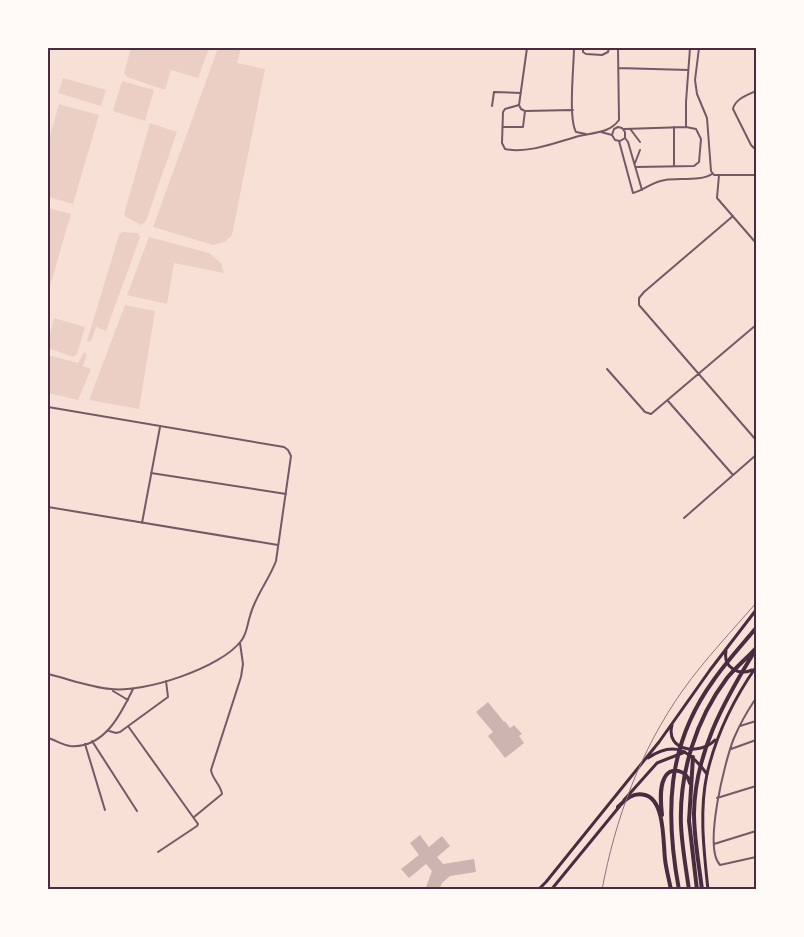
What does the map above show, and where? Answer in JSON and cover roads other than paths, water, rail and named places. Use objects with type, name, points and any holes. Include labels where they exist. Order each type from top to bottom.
[{"type":"highway","points":[[679,890],[670,818],[672,790],[679,752],[687,727],[706,690],[756,628]]},
{"type":"highway","points":[[689,890],[682,840],[681,812],[683,784],[691,751],[702,721],[718,692],[735,669],[756,648]]},
{"type":"highway","points":[[702,890],[694,814],[696,787],[701,764],[706,744],[722,706],[756,648]]},
{"type":"highway","points":[[693,757],[689,821],[698,889]]},
{"type":"highway","points":[[671,890],[665,860],[662,825],[662,783],[665,776],[673,771],[682,771],[689,778],[691,789]]},
{"type":"highway","points":[[618,807],[630,796],[638,794],[647,795],[656,804],[662,825]]},
{"type":"main road","points":[[538,890],[640,765],[756,610]]},
{"type":"main road","points":[[728,647],[725,660],[731,668],[743,672],[756,668]]},
{"type":"main road","points":[[708,890],[703,800],[708,774],[717,738],[740,689],[756,668]]},
{"type":"main road","points":[[674,721],[671,727],[672,736],[675,742],[682,747],[693,750],[703,749],[710,746],[717,738]]},
{"type":"main road","points":[[640,765],[661,751],[676,749],[693,757],[708,774]]},
{"type":"main road","points":[[551,890],[646,773],[657,763],[685,752]]},
{"type":"street","points":[[527,48],[519,105],[521,109],[525,111],[573,110]]},
{"type":"street","points":[[574,48],[574,129],[576,132],[589,134]]},
{"type":"street","points":[[583,48],[583,52],[586,54],[602,55],[608,52],[608,48]]},
{"type":"street","points":[[618,48],[619,127],[624,130],[686,127],[696,129],[700,136],[700,162],[694,166],[636,168]]},
{"type":"street","points":[[686,127],[690,48]]},
{"type":"street","points":[[699,48],[695,80],[697,94],[707,118],[712,174]]},
{"type":"street","points":[[618,68],[688,70]]},
{"type":"street","points":[[756,91],[739,100],[733,106],[733,109],[751,145],[756,150]]},
{"type":"street","points":[[492,106],[494,92],[521,94]]},
{"type":"street","points":[[519,105],[504,110],[501,139],[505,149],[530,148],[589,134],[618,122]]},
{"type":"street","points":[[503,127],[523,127],[525,111]]},
{"type":"street","points":[[612,126],[612,135],[618,141],[633,194],[659,181],[703,178],[712,174],[756,175]]},
{"type":"street","points":[[613,131],[619,127]]},
{"type":"street","points":[[674,127],[674,166]]},
{"type":"street","points":[[630,129],[640,142]]},
{"type":"street","points":[[624,130],[642,190]]},
{"type":"street","points":[[600,131],[612,135]]},
{"type":"street","points":[[618,141],[625,138]]},
{"type":"street","points":[[634,164],[640,150]]},
{"type":"street","points":[[719,175],[717,198],[756,242]]},
{"type":"street","points":[[733,216],[644,292],[638,301],[641,309],[756,440]]},
{"type":"street","points":[[607,368],[648,414],[653,413],[756,325]]},
{"type":"street","points":[[668,401],[733,475]]},
{"type":"street","points":[[48,406],[160,427],[284,447],[291,456],[273,569],[255,603],[244,637],[240,643],[211,664],[166,681],[134,688],[110,689],[48,674]]},
{"type":"street","points":[[142,523],[160,427]]},
{"type":"street","points":[[684,518],[756,454]]},
{"type":"street","points":[[151,473],[286,494]]},
{"type":"street","points":[[48,506],[278,545]]},
{"type":"street","points":[[194,817],[222,794],[211,770],[241,677],[243,664],[240,643]]},
{"type":"street","points":[[109,731],[118,733],[168,697],[166,681]]},
{"type":"street","points":[[48,738],[69,746],[92,742],[109,731],[121,715],[134,688]]},
{"type":"street","points":[[110,689],[128,700]]},
{"type":"street","points":[[756,698],[740,726],[731,749],[717,798],[714,844],[716,858],[720,865],[756,857]]},
{"type":"street","points":[[740,726],[756,721]]},
{"type":"street","points":[[128,726],[198,825],[158,852]]},
{"type":"street","points":[[731,749],[756,740]]},
{"type":"street","points":[[92,742],[137,811]]},
{"type":"street","points":[[85,744],[104,810]]},
{"type":"street","points":[[717,798],[756,786]]},
{"type":"street","points":[[714,844],[756,831]]},
{"type":"railway","points":[[602,890],[607,863],[622,811],[642,760],[654,736],[691,679],[756,603]]}]
